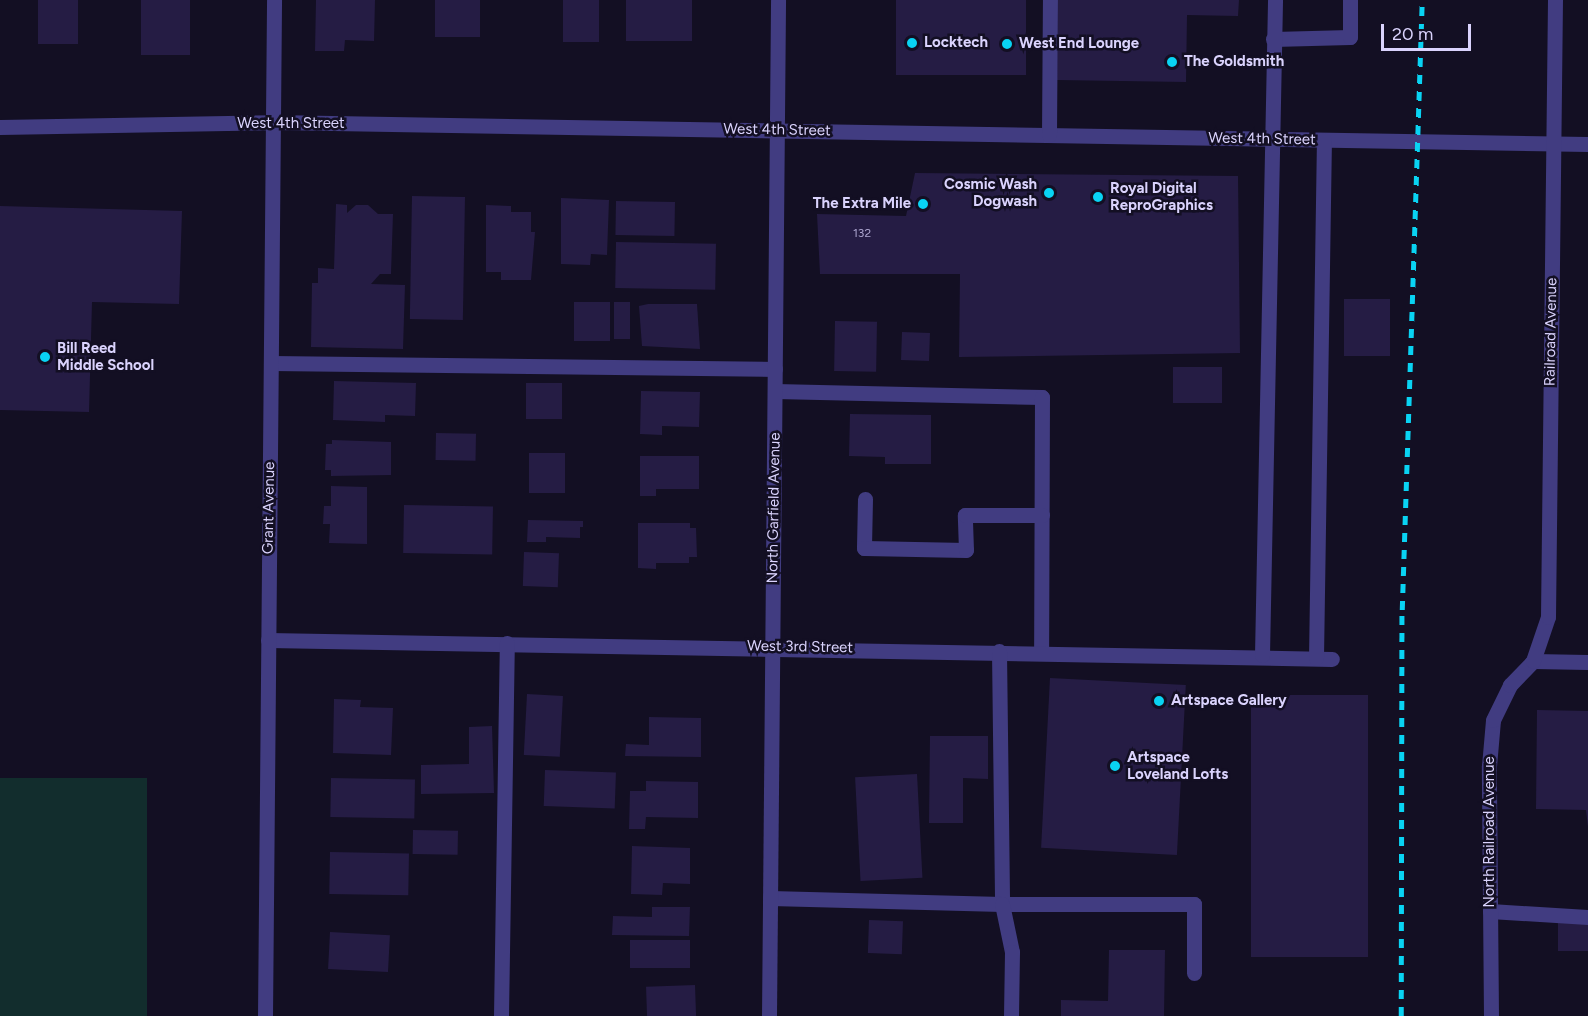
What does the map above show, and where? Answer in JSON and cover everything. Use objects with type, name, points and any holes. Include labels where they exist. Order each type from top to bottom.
[{"type":"street","name":"Grant Avenue","points":[[265,1016],[274,0]]},
{"type":"street","name":"North Garfield Avenue","points":[[769,1016],[778,0]]},
{"type":"street","points":[[1049,135],[1050,0]]},
{"type":"street","points":[[1262,655],[1270,139],[1275,0]]},
{"type":"street","points":[[1273,39],[1350,38],[1350,0]]},
{"type":"street","name":"Railroad Avenue","points":[[1533,661],[1548,617],[1555,0]]},
{"type":"street","name":"West 4th Street","points":[[0,127],[273,122],[1588,144]]},
{"type":"street","points":[[1316,658],[1324,140]]},
{"type":"street","points":[[271,363],[775,369]]},
{"type":"street","points":[[775,391],[1042,397],[1041,651]]},
{"type":"street","points":[[865,499],[864,548],[966,550],[965,514],[1042,515]]},
{"type":"street","name":"West 3rd Street","points":[[268,640],[1041,651],[1262,655],[1332,659]]},
{"type":"street","points":[[501,1016],[507,643]]},
{"type":"street","points":[[999,651],[1002,904],[1012,952],[1011,1016]]},
{"type":"street","points":[[1533,661],[1588,662]]},
{"type":"street","name":"North Railroad Avenue","points":[[1491,1016],[1489,766],[1493,720],[1510,684],[1533,661]]},
{"type":"street","points":[[770,898],[1002,904],[1194,904],[1194,973]]},
{"type":"street","points":[[1490,911],[1588,917]]},
{"type":"green space","points":[[0,778],[147,778],[147,1016],[0,1016]]},
{"type":"building","points":[[38,0],[78,0],[78,44],[38,44]]},
{"type":"building","points":[[141,0],[190,0],[190,55],[141,55]]},
{"type":"building","points":[[316,0],[375,0],[374,41],[345,40],[344,51],[315,51]]},
{"type":"building","points":[[435,0],[480,0],[480,37],[435,37]]},
{"type":"building","points":[[563,0],[599,0],[599,42],[563,42]]},
{"type":"building","points":[[626,0],[692,0],[692,41],[626,41]]},
{"type":"building","points":[[896,0],[1026,0],[1026,75],[896,75]]},
{"type":"building","points":[[1058,0],[1239,0],[1238,16],[1187,15],[1186,82],[1057,80]]},
{"type":"building","points":[[915,173],[1238,176],[1240,353],[959,357],[960,274],[820,274],[817,214],[906,216]]},
{"type":"building","points":[[412,196],[465,197],[463,320],[410,319]]},
{"type":"building","points":[[561,198],[609,200],[607,255],[591,254],[590,265],[561,264]]},
{"type":"building","points":[[616,201],[675,202],[674,236],[615,235]]},
{"type":"building","points":[[336,204],[347,205],[347,213],[356,205],[368,205],[378,214],[393,214],[391,274],[380,274],[371,284],[405,285],[403,349],[311,347],[312,283],[318,283],[318,268],[334,269]]},
{"type":"building","points":[[486,205],[511,206],[511,212],[531,212],[531,232],[535,232],[531,280],[501,280],[501,272],[486,272]]},
{"type":"building","name":"Bill Reed Middle School","points":[[0,206],[182,211],[179,304],[92,302],[89,412],[0,410]]},
{"type":"building","points":[[616,242],[716,244],[715,290],[615,288]]},
{"type":"building","points":[[1344,299],[1390,299],[1390,356],[1344,356]]},
{"type":"building","points":[[574,302],[610,302],[610,341],[574,341]]},
{"type":"building","points":[[614,302],[630,302],[630,339],[614,339]]},
{"type":"building","points":[[697,304],[700,349],[642,346],[639,306]]},
{"type":"building","points":[[835,321],[877,322],[876,372],[834,371]]},
{"type":"building","points":[[902,332],[930,333],[929,361],[901,360]]},
{"type":"building","points":[[1173,367],[1222,367],[1222,403],[1173,403]]},
{"type":"building","points":[[334,381],[416,383],[415,416],[385,415],[385,422],[333,420]]},
{"type":"building","points":[[526,383],[562,383],[562,419],[526,419]]},
{"type":"building","points":[[641,391],[700,392],[699,427],[662,426],[662,435],[640,434]]},
{"type":"building","points":[[850,414],[931,415],[931,464],[885,464],[885,457],[849,456]]},
{"type":"building","points":[[436,433],[476,434],[476,461],[436,460]]},
{"type":"building","points":[[332,440],[391,442],[391,475],[331,476],[331,470],[325,470],[326,444],[332,444]]},
{"type":"building","points":[[529,453],[565,453],[565,493],[529,493]]},
{"type":"building","points":[[640,456],[699,456],[699,489],[656,489],[656,496],[640,496]]},
{"type":"building","points":[[331,486],[367,487],[367,544],[329,543],[330,524],[323,524],[324,506],[331,506]]},
{"type":"building","points":[[404,505],[493,507],[492,555],[403,553]]},
{"type":"building","points":[[528,520],[583,521],[583,527],[580,527],[580,538],[546,537],[546,542],[527,542]]},
{"type":"building","points":[[638,523],[690,523],[690,528],[696,528],[697,557],[689,557],[689,563],[656,563],[656,569],[638,568]]},
{"type":"building","points":[[524,552],[559,553],[558,587],[523,586]]},
{"type":"building","name":"Artspace Loveland Lofts","points":[[1050,678],[1186,685],[1177,855],[1041,848]]},
{"type":"building","points":[[527,694],[563,696],[560,757],[524,755]]},
{"type":"building","points":[[1251,695],[1368,695],[1368,957],[1251,957]]},
{"type":"building","points":[[334,699],[361,700],[360,707],[393,708],[391,755],[333,753]]},
{"type":"building","points":[[1537,710],[1588,711],[1588,827],[1586,810],[1536,809]]},
{"type":"building","points":[[649,717],[701,718],[701,757],[625,756],[626,744],[649,745]]},
{"type":"building","points":[[492,726],[494,793],[421,794],[421,765],[469,764],[469,727]]},
{"type":"building","points":[[930,736],[988,736],[988,779],[963,778],[963,823],[929,823]]},
{"type":"building","points":[[545,770],[616,772],[615,808],[544,806]]},
{"type":"building","points":[[917,774],[922,878],[861,881],[855,777]]},
{"type":"building","points":[[331,778],[415,779],[414,818],[330,817]]},
{"type":"building","points":[[646,781],[698,782],[698,818],[646,817],[645,829],[629,829],[630,791],[646,791]]},
{"type":"building","points":[[413,830],[458,831],[458,855],[413,854]]},
{"type":"building","points":[[632,846],[690,848],[690,884],[663,883],[662,895],[631,894]]},
{"type":"building","points":[[330,852],[409,853],[408,895],[329,894]]},
{"type":"building","points":[[652,907],[690,907],[689,936],[612,935],[613,916],[652,917]]},
{"type":"building","points":[[869,920],[903,921],[902,954],[868,953]]},
{"type":"building","points":[[1558,921],[1588,921],[1588,951],[1558,951]]},
{"type":"building","points":[[330,932],[390,935],[388,972],[328,969]]},
{"type":"building","points":[[630,940],[690,940],[690,968],[630,968]]},
{"type":"building","points":[[1109,950],[1165,950],[1164,1016],[1061,1016],[1061,1000],[1108,1001]]},
{"type":"building","points":[[695,985],[696,1016],[647,1016],[646,987]]},
{"type":"railway","points":[[1401,1016],[1402,610],[1422,0]]},
{"type":"place","name":"Locktech","points":[[912,43]]},
{"type":"place","name":"West End Lounge","points":[[1007,44]]},
{"type":"place","name":"The Goldsmith","points":[[1172,62]]},
{"type":"place","name":"Cosmic Wash Dogwash","points":[[1049,193]]},
{"type":"place","name":"Royal Digital ReproGraphics","points":[[1098,197]]},
{"type":"place","name":"The Extra Mile","points":[[923,204]]},
{"type":"place","name":"Bill Reed Middle School","points":[[45,357]]},
{"type":"place","name":"Artspace Gallery","points":[[1159,701]]},
{"type":"place","name":"Artspace Loveland Lofts","points":[[1115,766]]}]
